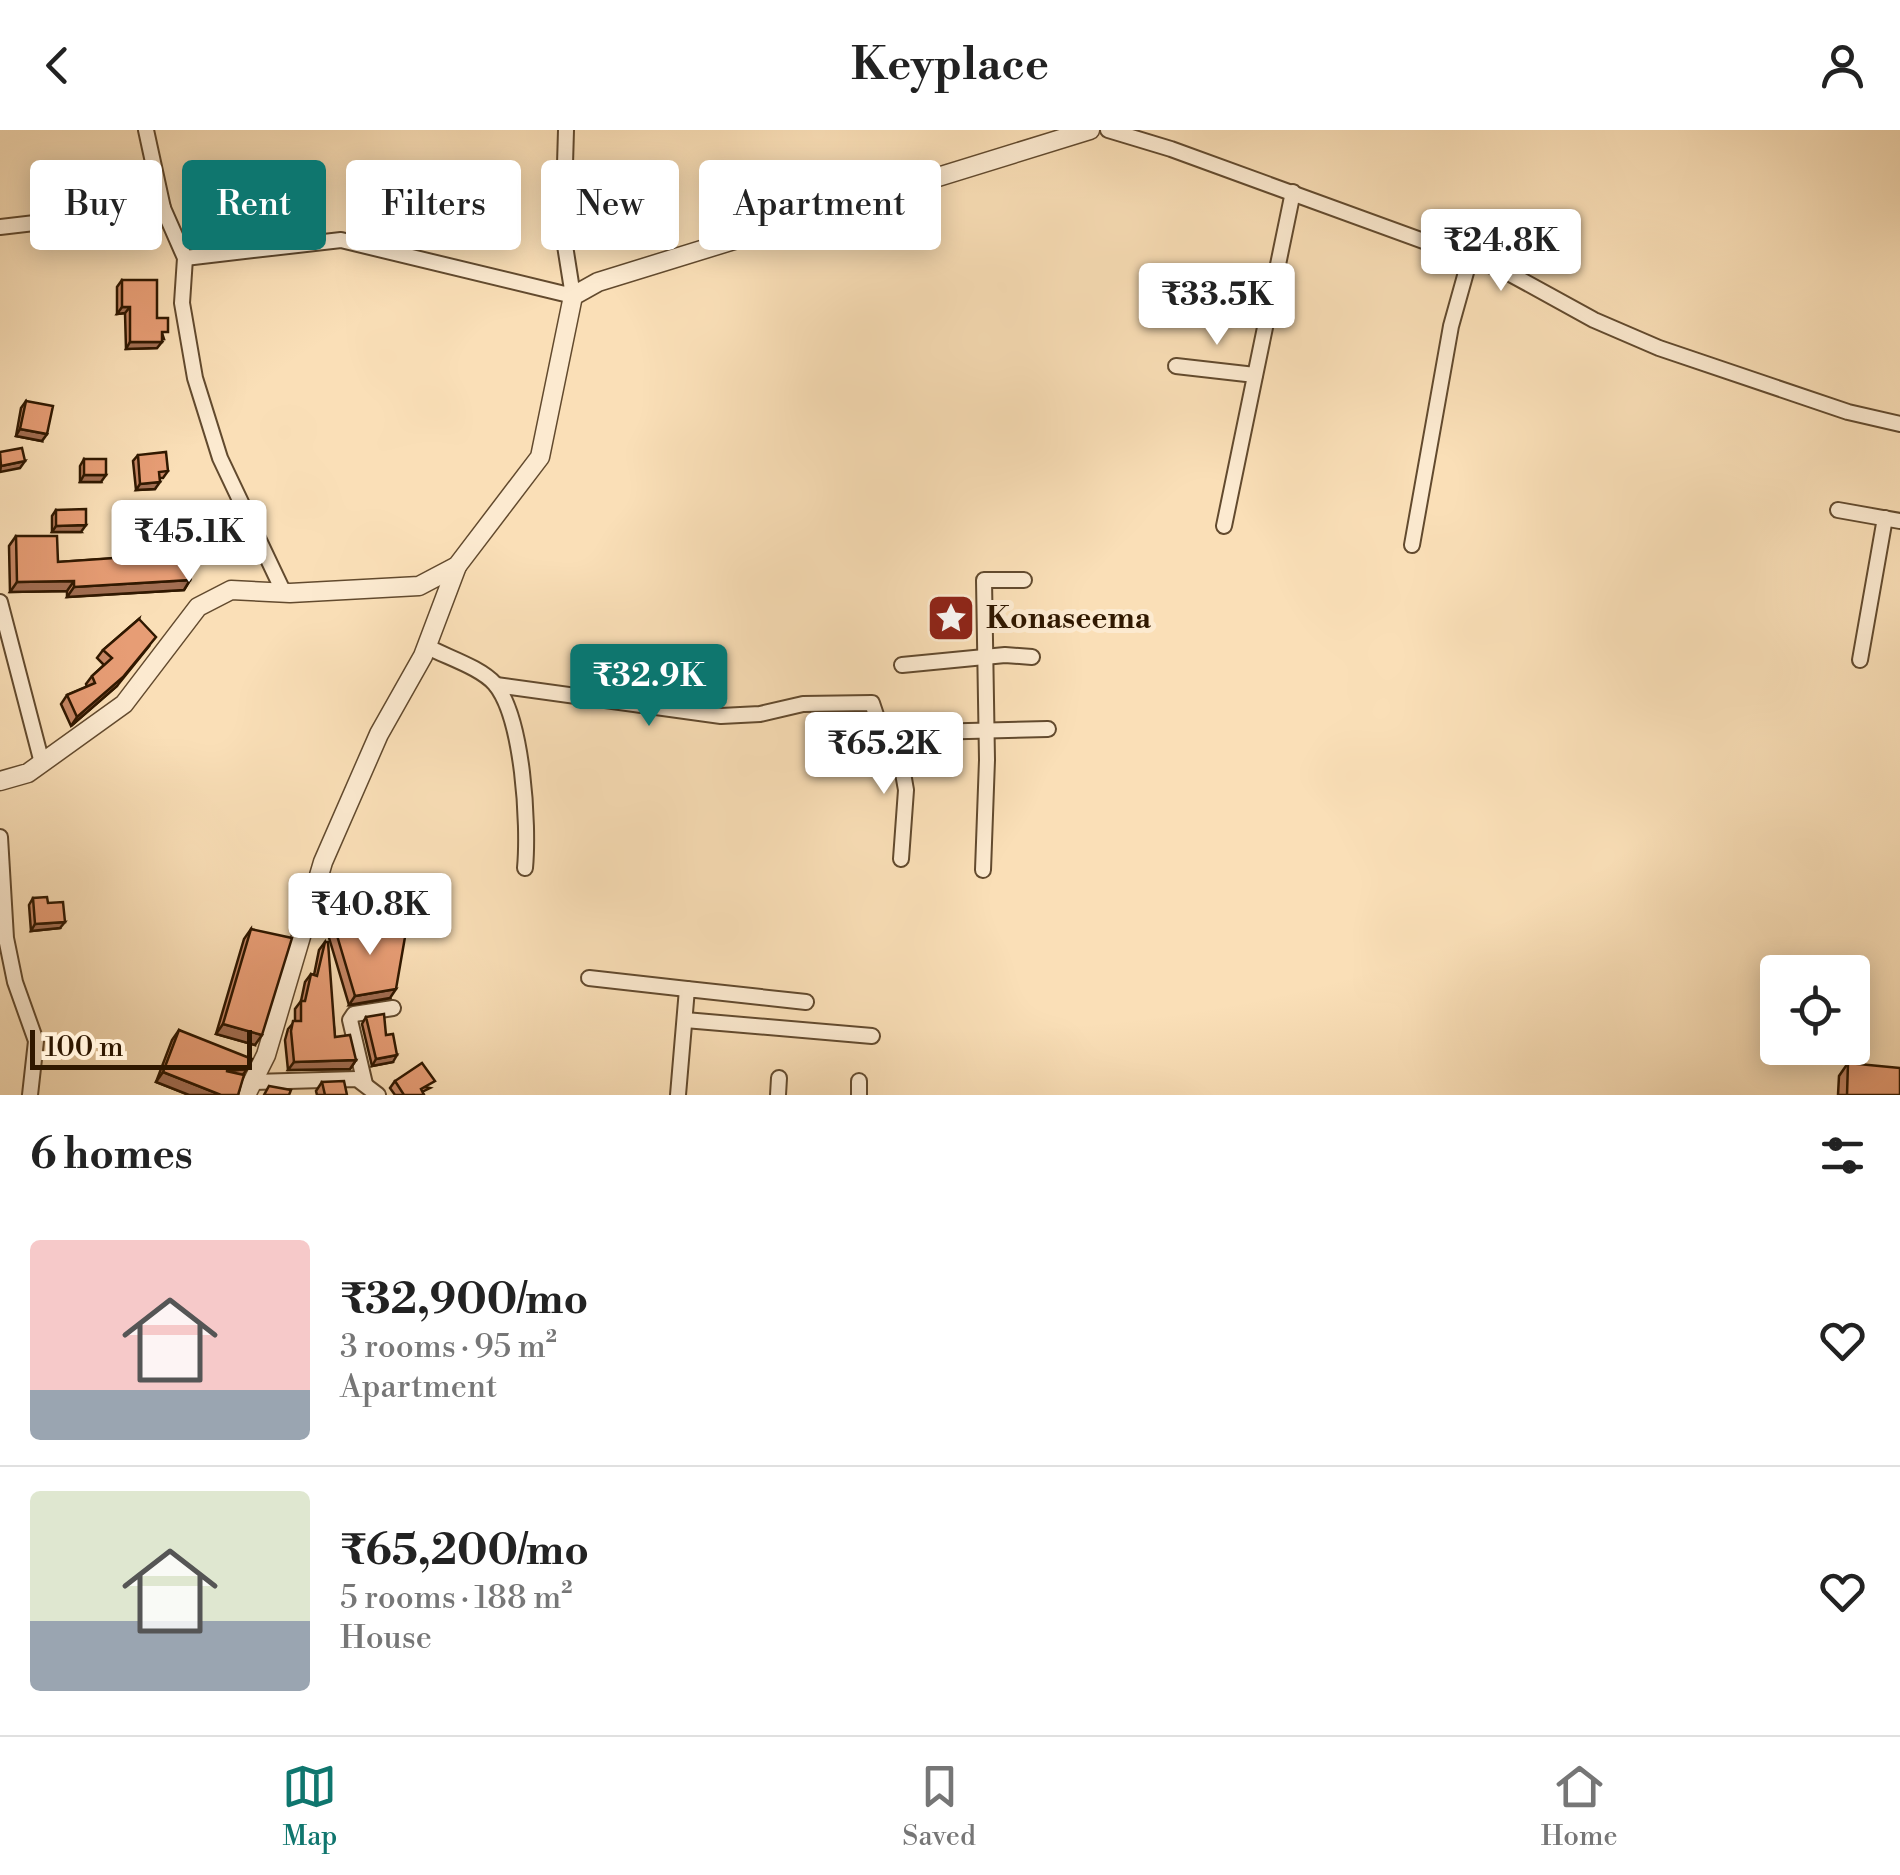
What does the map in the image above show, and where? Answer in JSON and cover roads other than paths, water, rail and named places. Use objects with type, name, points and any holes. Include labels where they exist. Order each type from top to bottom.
[{"type":"street","points":[[146,130],[152,160]]},
{"type":"street","points":[[249,1088],[266,1055],[323,862],[379,734],[426,646],[458,566],[540,457],[573,296],[564,232],[566,130]]},
{"type":"street","points":[[185,258],[340,240],[573,296],[598,282],[1090,130]]},
{"type":"street","points":[[1108,130],[1470,258],[1659,348],[1848,412],[1900,424]]},
{"type":"street","points":[[1224,526],[1292,192]]},
{"type":"street","points":[[162,208],[185,258],[182,304],[195,378],[220,458],[284,593]]},
{"type":"street","points":[[0,227],[30,223]]},
{"type":"street","points":[[1412,544],[1451,326],[1470,258]]},
{"type":"street","points":[[1176,366],[1255,374]]},
{"type":"street","points":[[1838,510],[1893,520],[1860,660]]},
{"type":"street","points":[[0,782],[28,774],[124,704],[198,606],[230,590],[284,593],[418,586],[458,566]]},
{"type":"street","points":[[983,870],[984,580],[1024,580]]},
{"type":"street","points":[[0,602],[42,763]]},
{"type":"street","points":[[426,646],[496,686],[721,716],[804,704],[872,703],[879,724],[888,734],[1048,730]]},
{"type":"street","points":[[902,665],[1032,657]]},
{"type":"street","points":[[496,686],[512,721],[526,821],[524,868]]},
{"type":"street","points":[[896,734],[906,790],[901,859]]},
{"type":"street","points":[[0,837],[6,938],[14,982],[36,1041],[30,1095]]},
{"type":"street","points":[[588,978],[806,1002]]},
{"type":"street","points":[[678,1095],[687,989]]},
{"type":"street","points":[[365,1084],[350,1020],[354,1014],[393,1008]]},
{"type":"street","points":[[685,1020],[872,1036]]},
{"type":"street","points":[[778,1095],[779,1078]]},
{"type":"street","points":[[249,1088],[357,1080],[378,1095]]},
{"type":"place","name":"Konaseema","points":[[951,618]]}]
